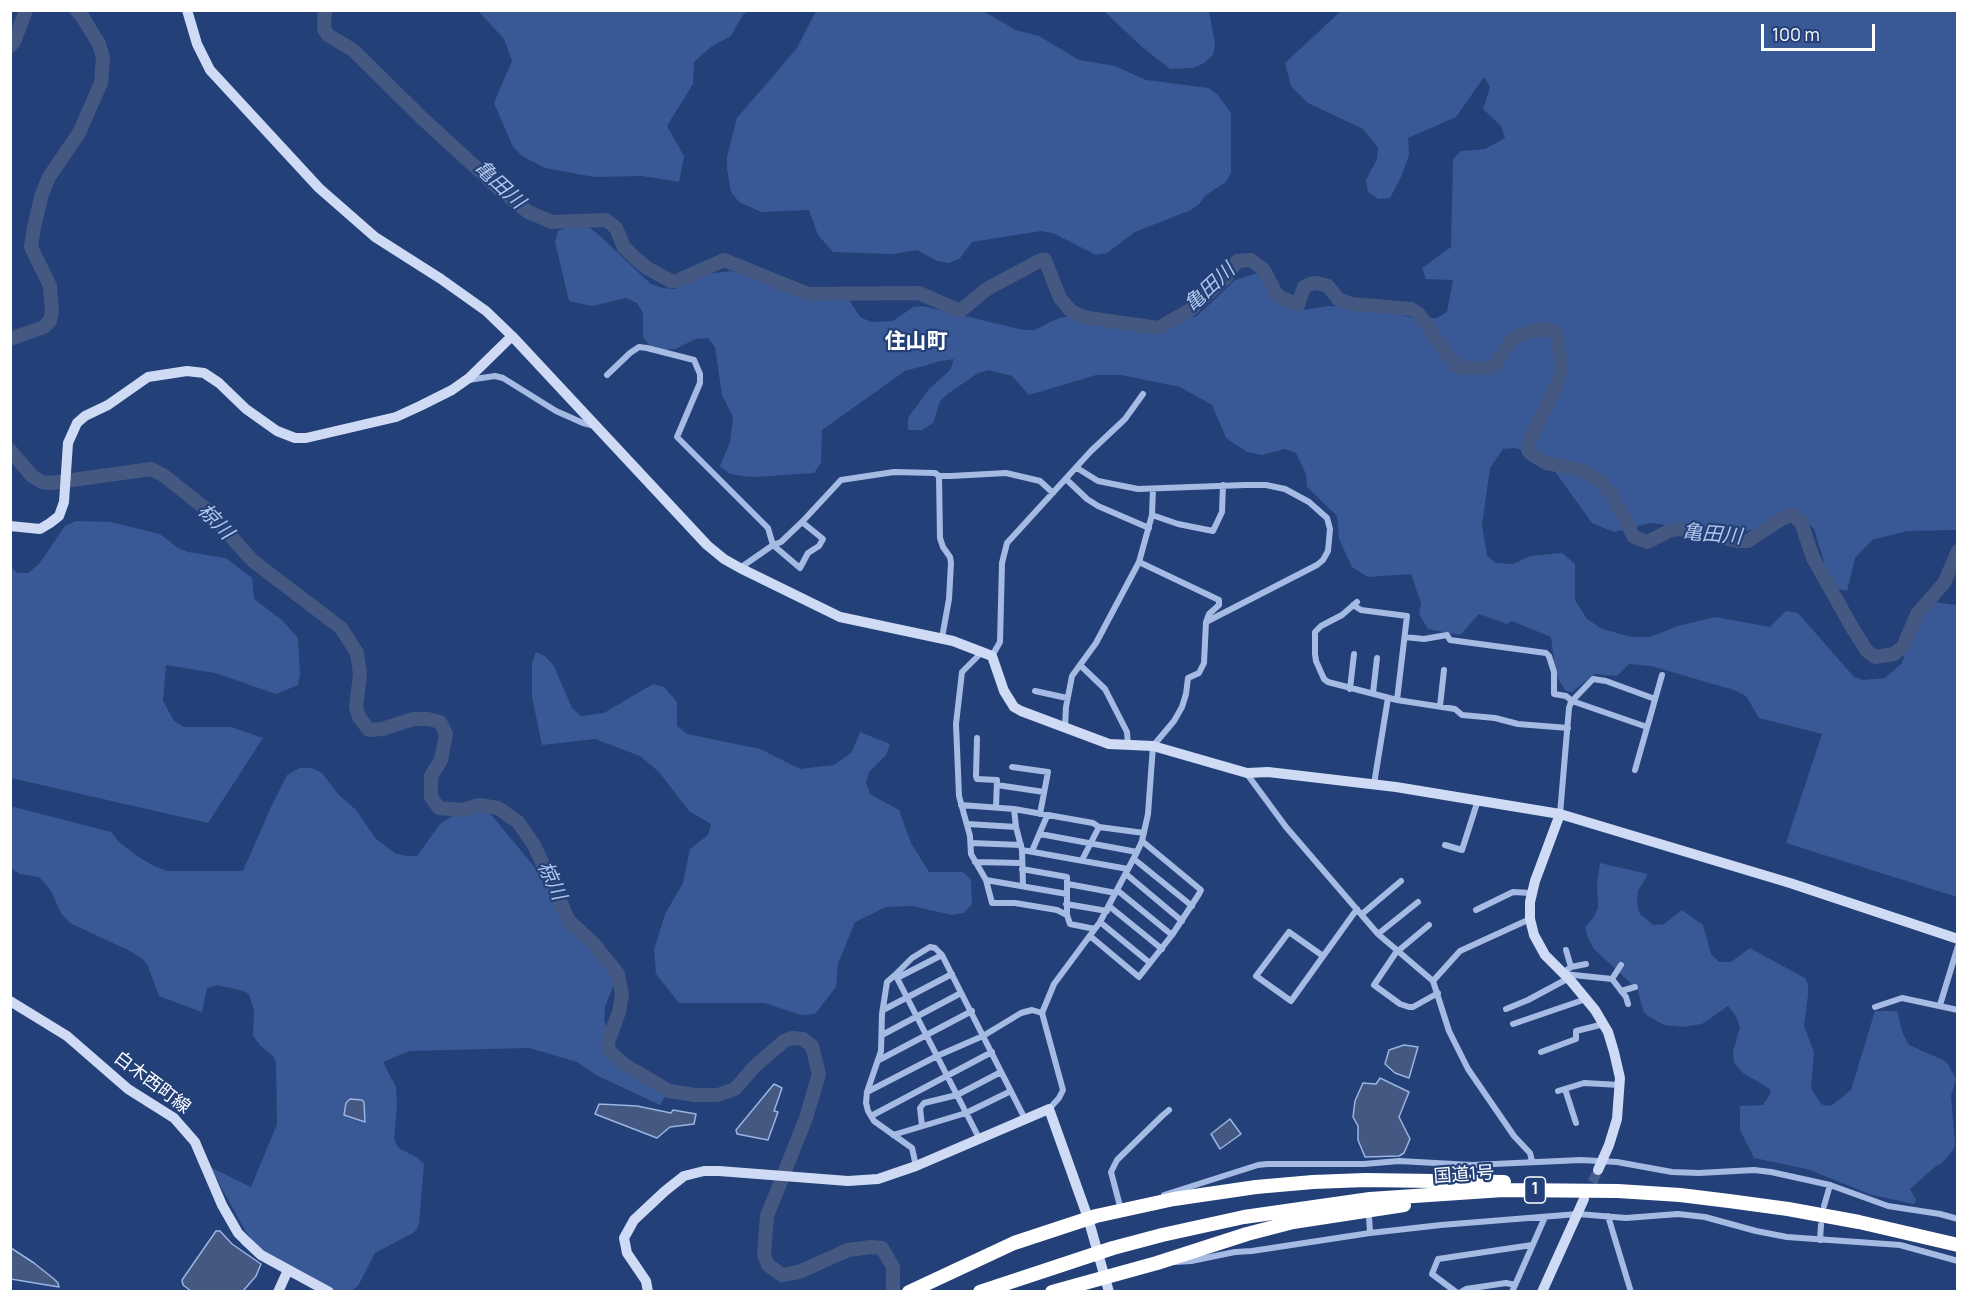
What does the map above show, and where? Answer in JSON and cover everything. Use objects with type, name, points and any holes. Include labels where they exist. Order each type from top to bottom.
[{"type":"highway","name":"1","points":[[1148,1203],[1256,1186],[1365,1180],[1576,1183],[1618,1191]]},
{"type":"highway","name":"1","points":[[1157,1263],[1247,1233],[1293,1222],[1364,1210],[1496,1196],[1503,1190]]},
{"type":"highway","name":"国道1号","points":[[980,1292],[1084,1256],[1212,1224],[1280,1211],[1370,1199],[1503,1190],[1618,1191],[1680,1195],[1788,1209],[1958,1245]]},
{"type":"highway","points":[[909,1292],[1014,1243],[1088,1218],[1148,1203]]},
{"type":"highway","points":[[1052,1292],[1157,1263]]},
{"type":"street","points":[[187,10],[197,44],[210,70],[319,188],[375,237],[476,302],[512,336],[707,546],[740,568],[840,617],[942,638],[969,645],[987,653],[1014,707],[1109,744],[1153,746],[1247,773],[1268,772],[1374,784],[1560,814],[1791,883],[1958,939]]},
{"type":"street","points":[[10,526],[32,529],[45,527],[59,516],[64,502],[69,438],[77,423],[148,377],[187,371],[204,373],[219,383],[246,409],[278,430],[289,436],[306,438],[396,417],[431,401],[465,381],[512,336]]},
{"type":"street","points":[[607,375],[639,347],[694,360],[700,374],[700,383],[677,437],[768,528],[773,545],[800,568],[808,554],[819,546],[823,539],[802,522]]},
{"type":"street","points":[[465,381],[495,376],[503,378],[556,411],[598,427]]},
{"type":"street","points":[[1067,915],[1057,910],[1015,903],[992,903],[986,880],[971,854],[968,824],[961,805],[956,745],[958,694],[962,672],[1000,642],[1001,572],[1004,549],[1009,540],[1098,444],[1125,419],[1143,394]]},
{"type":"street","points":[[1077,468],[1098,482],[1138,489],[1266,485],[1294,493],[1317,507],[1327,518],[1330,529],[1328,550],[1323,560],[1206,622]]},
{"type":"street","points":[[740,568],[781,542],[841,480],[894,472],[934,473],[939,476],[1006,473],[1040,481],[1053,493]]},
{"type":"street","points":[[939,476],[941,525],[939,534],[951,563],[949,599],[942,638]]},
{"type":"street","points":[[1066,479],[1098,506],[1149,528]]},
{"type":"street","points":[[1152,515],[1178,524],[1214,531],[1222,512],[1223,485]]},
{"type":"street","points":[[1065,728],[1067,698],[1072,676],[1096,644],[1139,562],[1152,515],[1153,489]]},
{"type":"street","points":[[648,1292],[646,1281],[627,1253],[624,1243],[626,1232],[634,1220],[665,1191],[692,1173],[719,1170],[848,1181],[878,1179],[916,1166],[1049,1109],[1059,1098],[1063,1090],[1042,1013],[1054,984],[1108,909],[1142,841],[1148,814],[1153,746],[1174,721],[1182,707],[1188,678],[1199,673],[1204,663],[1206,622],[1209,614],[1219,605],[1220,600],[1139,562]]},
{"type":"street","points":[[1396,700],[1407,616],[1361,610],[1355,604],[1335,620],[1316,629],[1315,654],[1324,679],[1334,685],[1396,700],[1455,709],[1462,715],[1568,729]]},
{"type":"street","points":[[1405,637],[1424,639],[1447,635],[1450,640],[1546,653],[1554,672],[1554,694],[1566,696],[1572,701],[1647,727]]},
{"type":"street","points":[[1350,689],[1354,654]]},
{"type":"street","points":[[1373,693],[1377,658]]},
{"type":"street","points":[[1080,665],[1105,688],[1127,732],[1128,745]]},
{"type":"street","points":[[1440,706],[1444,670]]},
{"type":"street","points":[[1635,770],[1662,675]]},
{"type":"street","points":[[1600,1165],[1616,1126],[1620,1085],[1619,1070],[1604,1024],[1568,973],[1541,949],[1534,935],[1530,919],[1531,893],[1560,814],[1569,708],[1572,701],[1593,679],[1606,681],[1655,699]]},
{"type":"street","points":[[1035,691],[1067,698]]},
{"type":"street","points":[[1374,784],[1388,698]]},
{"type":"street","points":[[977,738],[977,779],[997,780],[996,807]]},
{"type":"street","points":[[1012,767],[1048,771],[1040,834],[1032,851]]},
{"type":"street","points":[[1247,773],[1286,827],[1378,934],[1433,981],[1449,1031],[1468,1069],[1514,1136],[1530,1153],[1532,1161]]},
{"type":"street","points":[[997,785],[1044,792]]},
{"type":"street","points":[[1445,845],[1462,850],[1478,800]]},
{"type":"street","points":[[961,805],[1014,809],[1099,827],[1144,833]]},
{"type":"street","points":[[1014,809],[1022,847],[1023,886]]},
{"type":"street","points":[[968,824],[1016,827]]},
{"type":"street","points":[[1082,860],[1099,827]]},
{"type":"street","points":[[1040,834],[1137,852]]},
{"type":"street","points":[[1090,936],[1139,977],[1182,921],[1201,890],[1142,841]]},
{"type":"street","points":[[971,843],[1022,847],[1127,871],[1182,921]]},
{"type":"street","points":[[1134,859],[1192,906]]},
{"type":"street","points":[[975,862],[1022,866],[1067,877],[1066,904],[1070,924],[1095,929]]},
{"type":"street","points":[[986,880],[1067,894]]},
{"type":"street","points":[[1323,956],[1289,932],[1256,976],[1291,1001],[1323,956],[1359,912],[1401,881]]},
{"type":"street","points":[[1068,884],[1117,892],[1172,935]]},
{"type":"street","points":[[1476,910],[1513,892],[1531,893]]},
{"type":"street","points":[[1378,934],[1418,902]]},
{"type":"street","points":[[1066,904],[1108,909],[1162,949]]},
{"type":"street","points":[[1433,981],[1460,951],[1530,919]]},
{"type":"street","points":[[1100,922],[1150,963]]},
{"type":"street","points":[[1430,925],[1397,951],[1374,985],[1400,1004],[1408,1007],[1413,1007],[1438,993]]},
{"type":"street","points":[[1940,1005],[1958,946]]},
{"type":"street","points":[[896,976],[912,958],[930,947],[935,948],[942,955],[1025,1119]]},
{"type":"street","points":[[1566,950],[1568,973]]},
{"type":"street","points":[[916,1166],[912,1149],[882,1128],[871,1116],[866,1103],[867,1092],[879,1060],[887,982],[942,955]]},
{"type":"street","points":[[1506,1009],[1586,964]]},
{"type":"street","points":[[1612,980],[1621,965]]},
{"type":"street","points":[[1568,973],[1612,980],[1628,1004]]},
{"type":"street","points":[[883,1010],[952,974]]},
{"type":"street","points":[[896,976],[979,1138]]},
{"type":"street","points":[[1621,991],[1635,987]]},
{"type":"street","points":[[882,1035],[961,993]]},
{"type":"street","points":[[1875,1007],[1902,998],[1958,1010]]},
{"type":"street","points":[[1513,1024],[1587,999]]},
{"type":"street","name":"白木西町線","points":[[10,1001],[67,1036],[128,1089],[166,1112],[182,1126],[195,1142],[222,1205],[238,1233],[253,1249],[328,1292]]},
{"type":"street","points":[[867,1092],[937,1056],[983,1036],[1021,1013],[1032,1010],[1042,1013]]},
{"type":"street","points":[[879,1060],[972,1011]]},
{"type":"street","points":[[1541,1052],[1576,1039],[1576,1031],[1604,1024]]},
{"type":"street","points":[[871,1116],[992,1052]]},
{"type":"street","points":[[922,1126],[920,1108],[924,1103],[957,1095],[1001,1072]]},
{"type":"street","points":[[1576,1123],[1562,1090],[1584,1083],[1620,1085]]},
{"type":"street","points":[[893,1135],[966,1113],[1011,1091]]},
{"type":"street","points":[[1049,1109],[1088,1218],[1109,1292]]},
{"type":"street","points":[[1121,1210],[1111,1172],[1117,1160],[1169,1110]]},
{"type":"street","points":[[1148,1203],[1159,1196],[1257,1165],[1364,1164],[1399,1161],[1472,1165],[1532,1161],[1672,1172],[1754,1170],[1830,1185],[1881,1204],[1958,1219]]},
{"type":"street","points":[[1364,1164],[1365,1175]]},
{"type":"street","points":[[1824,1206],[1830,1185]]},
{"type":"street","points":[[1542,1292],[1584,1199]]},
{"type":"street","points":[[1157,1263],[1191,1261],[1235,1252],[1370,1233],[1578,1214],[1644,1217],[1688,1214],[1756,1232],[1820,1240],[1900,1245],[1958,1261]]},
{"type":"street","points":[[1369,1216],[1370,1233]]},
{"type":"street","points":[[1608,1216],[1631,1292]]},
{"type":"street","points":[[1461,1292],[1466,1289],[1506,1283],[1514,1288],[1545,1217]]},
{"type":"street","points":[[1820,1240],[1821,1225]]},
{"type":"street","points":[[1456,1292],[1432,1274],[1438,1259],[1532,1245]]},
{"type":"street","points":[[278,1292],[288,1270]]},
{"type":"shaded area","points":[[480,10],[748,11],[742,16],[731,36],[712,46],[694,62],[693,84],[667,126],[684,156],[679,182],[642,176],[594,177],[545,168],[522,156],[513,147],[494,103],[512,61],[504,39],[480,13]]},
{"type":"shaded area","points":[[816,11],[983,11],[1016,30],[1039,36],[1079,60],[1115,66],[1146,80],[1209,88],[1218,95],[1231,113],[1231,172],[1226,182],[1206,195],[1191,210],[1135,232],[1107,253],[1096,255],[1053,233],[1041,231],[972,242],[960,258],[949,263],[937,261],[917,250],[893,254],[833,252],[818,235],[809,210],[761,212],[739,202],[731,192],[727,169],[727,157],[737,118],[797,48]]},
{"type":"shaded area","points":[[1104,11],[1209,11],[1215,44],[1213,55],[1204,63],[1193,68],[1170,69],[1142,47]]},
{"type":"shaded area","points":[[1341,11],[1957,11],[1957,530],[1907,531],[1872,540],[1855,558],[1847,591],[1836,588],[1829,578],[1814,529],[1805,520],[1779,521],[1738,534],[1650,523],[1614,532],[1592,523],[1543,455],[1515,448],[1503,449],[1490,468],[1482,525],[1487,555],[1495,563],[1513,564],[1530,556],[1562,553],[1575,564],[1575,600],[1587,619],[1602,629],[1632,637],[1650,637],[1678,626],[1715,617],[1770,627],[1786,611],[1798,613],[1854,677],[1863,680],[1885,678],[1902,663],[1916,618],[1933,602],[1957,605],[1957,897],[1786,843],[1822,734],[1759,718],[1746,696],[1734,690],[1651,666],[1629,664],[1617,676],[1595,674],[1572,692],[1566,691],[1556,676],[1551,637],[1512,621],[1507,624],[1479,614],[1460,635],[1428,629],[1419,614],[1421,603],[1411,574],[1368,577],[1352,567],[1339,539],[1337,516],[1307,487],[1306,474],[1296,453],[1285,449],[1262,455],[1247,452],[1226,438],[1212,405],[1180,387],[1121,375],[1096,375],[1029,395],[1012,376],[989,370],[978,373],[940,401],[933,423],[922,430],[908,430],[908,418],[929,389],[950,370],[954,359],[941,361],[905,371],[822,430],[821,463],[814,473],[742,476],[730,474],[720,466],[730,442],[733,417],[722,395],[715,347],[708,338],[696,339],[675,349],[663,350],[651,347],[643,337],[643,313],[637,303],[626,298],[592,306],[569,301],[555,242],[558,231],[577,223],[590,228],[599,235],[651,284],[675,289],[709,274],[731,271],[810,298],[848,298],[860,317],[871,322],[893,321],[913,307],[923,306],[1023,330],[1035,330],[1056,319],[1072,315],[1094,325],[1153,328],[1197,316],[1235,280],[1258,273],[1269,277],[1303,310],[1329,306],[1370,308],[1414,318],[1437,318],[1447,312],[1453,280],[1426,279],[1422,268],[1451,247],[1453,159],[1461,151],[1485,149],[1505,138],[1501,126],[1483,109],[1490,87],[1484,77],[1456,117],[1408,138],[1409,155],[1401,177],[1390,198],[1378,199],[1368,192],[1366,180],[1377,159],[1378,148],[1363,129],[1308,103],[1291,86],[1285,63]]},
{"type":"shaded area","points":[[76,521],[111,522],[160,534],[178,548],[188,552],[226,558],[252,578],[254,599],[282,620],[298,638],[300,674],[298,685],[276,694],[215,673],[166,665],[163,701],[174,721],[184,727],[231,727],[263,738],[208,823],[11,778],[11,567],[17,573],[28,573],[39,564],[65,526]]},
{"type":"shaded area","points":[[536,652],[546,657],[554,666],[572,708],[581,716],[604,713],[653,684],[664,687],[677,702],[677,726],[687,734],[760,749],[800,769],[834,765],[852,752],[860,732],[890,744],[886,755],[869,772],[866,782],[870,794],[899,810],[911,843],[929,872],[963,872],[971,880],[972,904],[964,913],[952,915],[912,906],[886,907],[855,922],[838,964],[836,987],[815,1014],[801,1015],[764,1003],[679,1003],[656,974],[654,950],[665,914],[683,883],[690,849],[708,835],[711,824],[689,811],[659,772],[640,756],[595,739],[542,745],[532,697],[532,663]]},
{"type":"shaded area","points":[[300,768],[312,768],[322,773],[338,794],[356,810],[376,839],[395,853],[406,856],[417,856],[440,824],[451,817],[464,813],[488,811],[542,876],[554,897],[584,936],[611,963],[614,985],[605,1006],[604,1019],[610,1042],[642,1076],[667,1092],[660,1105],[596,1075],[577,1062],[529,1048],[409,1051],[383,1062],[396,1087],[394,1139],[396,1144],[424,1164],[419,1223],[413,1233],[375,1253],[358,1286],[351,1291],[333,1291],[259,1248],[247,1234],[210,1167],[251,1187],[277,1124],[276,1063],[274,1057],[253,1036],[254,1011],[249,994],[217,985],[207,988],[202,1012],[159,996],[147,964],[142,959],[70,923],[61,913],[51,891],[39,877],[20,874],[11,868],[10,806],[111,832],[119,842],[137,856],[168,871],[243,871],[287,775]],"holes":[[[346,1103],[364,1113],[366,1119],[363,1122],[347,1117],[344,1113]]]},
{"type":"shaded area","points":[[1600,863],[1648,874],[1638,891],[1637,903],[1640,914],[1653,925],[1664,924],[1682,910],[1703,925],[1711,954],[1719,962],[1731,962],[1750,948],[1805,978],[1808,984],[1808,995],[1804,1026],[1814,1052],[1811,1088],[1821,1104],[1832,1105],[1851,1090],[1875,1011],[1897,1011],[1903,1034],[1909,1045],[1948,1064],[1956,1079],[1951,1096],[1955,1144],[1953,1150],[1941,1164],[1910,1189],[1916,1200],[1914,1204],[1872,1195],[1807,1169],[1754,1158],[1740,1130],[1740,1106],[1763,1105],[1770,1094],[1770,1089],[1743,1073],[1734,1063],[1733,1052],[1740,1027],[1736,1016],[1728,1006],[1702,1024],[1683,1027],[1664,1025],[1644,1012],[1637,989],[1594,949],[1588,938],[1585,927],[1598,908],[1597,884]]},
{"type":"shaded area","points":[[1404,1045],[1418,1047],[1409,1078],[1395,1073],[1385,1064],[1389,1050]]},
{"type":"shaded area","points":[[1380,1078],[1409,1092],[1399,1117],[1410,1139],[1404,1153],[1399,1156],[1365,1157],[1358,1140],[1358,1126],[1353,1117],[1355,1101],[1363,1083],[1376,1084]]},
{"type":"shaded area","points":[[774,1084],[782,1088],[774,1111],[778,1112],[768,1140],[737,1134],[736,1130]]},
{"type":"shaded area","points":[[350,1099],[364,1102],[365,1122],[344,1115],[346,1103]]},
{"type":"shaded area","points":[[599,1104],[637,1106],[671,1113],[673,1110],[696,1114],[694,1124],[670,1127],[657,1138],[595,1114]]},
{"type":"shaded area","points":[[1230,1119],[1241,1134],[1220,1149],[1211,1134]]},
{"type":"shaded area","points":[[216,1231],[220,1231],[232,1244],[261,1264],[256,1276],[243,1291],[191,1291],[183,1285],[182,1280]]},
{"type":"shaded area","points":[[11,1248],[54,1279],[59,1287],[11,1279]]},
{"type":"waterway","name":"椋川","points":[[10,46],[14,42],[26,10]]},
{"type":"waterway","name":"椋川","points":[[10,339],[44,327],[50,321],[52,312],[50,286],[31,247],[34,227],[42,194],[49,177],[79,133],[101,83],[103,57],[99,44],[76,10]]},
{"type":"waterway","name":"亀田川","points":[[325,10],[324,29],[328,35],[353,50],[422,118],[528,212],[552,222],[606,220],[616,228],[624,247],[635,258],[647,268],[671,281],[677,281],[724,260],[808,294],[919,293],[960,311],[987,289],[1045,260],[1060,298],[1070,310],[1088,318],[1158,328],[1190,310],[1226,277],[1237,261],[1251,260],[1264,270],[1280,297],[1298,305],[1304,287],[1317,283],[1328,286],[1338,299],[1352,304],[1411,309],[1418,313],[1455,365],[1461,368],[1494,367],[1512,339],[1528,332],[1548,329],[1554,332],[1557,337],[1562,368],[1557,384],[1529,442],[1528,450],[1531,454],[1546,463],[1580,470],[1599,480],[1610,493],[1634,537],[1647,542],[1677,529],[1748,541],[1783,518],[1792,515],[1801,522],[1813,558],[1853,629],[1867,651],[1875,657],[1894,654],[1903,647],[1917,614],[1944,583],[1958,551]]},
{"type":"waterway","name":"椋川","points":[[10,450],[32,476],[42,482],[51,483],[151,469],[163,475],[206,509],[253,561],[341,628],[357,653],[360,674],[356,707],[359,717],[369,730],[382,729],[413,719],[440,722],[446,734],[441,760],[431,776],[431,797],[439,808],[462,810],[479,805],[498,808],[518,822],[534,845],[569,921],[593,943],[618,974],[622,995],[619,1012],[608,1042],[609,1051],[625,1065],[669,1091],[695,1095],[718,1095],[735,1089],[754,1067],[784,1041],[792,1038],[803,1039],[812,1046],[819,1074],[806,1118],[767,1216],[764,1255],[768,1265],[782,1275],[799,1272],[848,1250],[882,1248],[893,1267],[893,1292]]},
{"type":"tunnel","points":[[1586,1196],[1598,1170]]},
{"type":"district","name":"住山町","points":[[916,342]]}]
